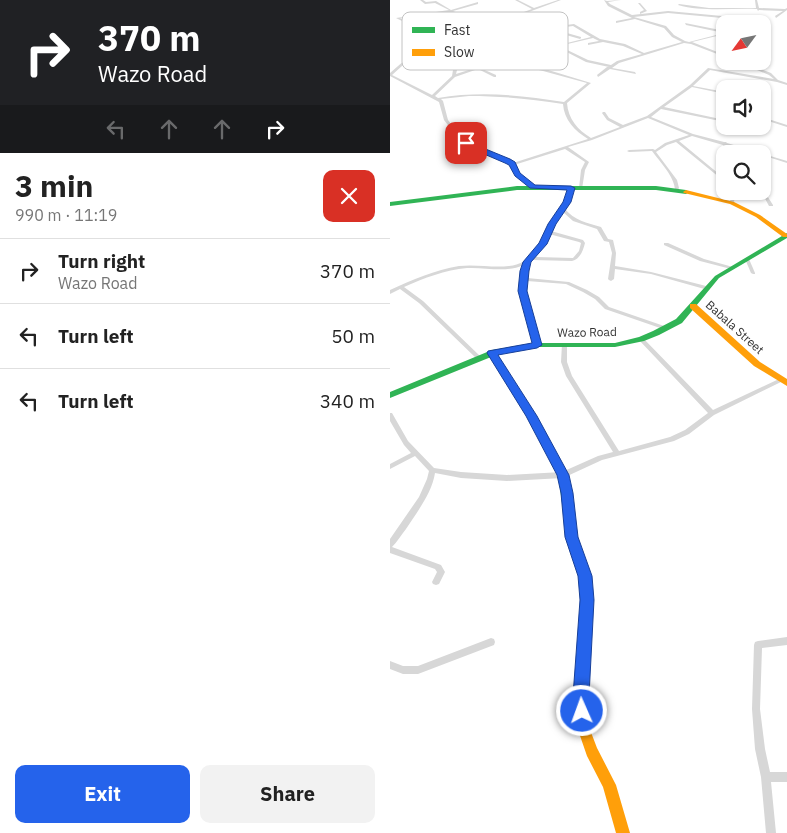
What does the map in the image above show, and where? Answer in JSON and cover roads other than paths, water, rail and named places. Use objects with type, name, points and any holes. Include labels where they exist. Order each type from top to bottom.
[{"type":"street","points":[[420,0],[424,3],[444,0]]},
{"type":"street","points":[[516,0],[534,9]]},
{"type":"street","points":[[525,12],[560,0]]},
{"type":"street","points":[[606,1],[620,0]]},
{"type":"street","points":[[756,0],[758,10]]},
{"type":"street","points":[[606,1],[635,18],[665,27],[673,36],[684,42]]},
{"type":"street","points":[[682,1],[699,8]]},
{"type":"street","points":[[434,2],[450,11]]},
{"type":"street","points":[[442,12],[477,3]]},
{"type":"street","points":[[632,16],[646,10],[639,4]]},
{"type":"street","points":[[679,5],[699,8],[786,9]]},
{"type":"street","points":[[776,17],[786,9]]},
{"type":"street","points":[[632,16],[668,12],[716,16]]},
{"type":"street","points":[[617,22],[635,18]]},
{"type":"street","points":[[686,24],[716,30]]},
{"type":"street","points":[[568,26],[573,25],[593,37],[645,54]]},
{"type":"street","points":[[568,34],[581,39]]},
{"type":"street","points":[[598,76],[618,62],[716,35]]},
{"type":"street","points":[[568,43],[593,37]]},
{"type":"street","points":[[588,44],[602,40]]},
{"type":"street","points":[[612,43],[624,40]]},
{"type":"street","points":[[690,42],[716,52]]},
{"type":"street","points":[[568,52],[587,61],[635,73]]},
{"type":"street","points":[[402,65],[390,75],[435,97],[443,105],[446,120],[462,141],[512,164],[517,174],[533,187]]},
{"type":"street","points":[[512,164],[566,148],[648,117],[691,86],[704,72],[711,68],[777,80],[787,84]]},
{"type":"street","points":[[454,76],[455,70]]},
{"type":"street","points":[[435,97],[454,76],[472,70]]},
{"type":"street","points":[[482,70],[495,76]]},
{"type":"street","points":[[435,97],[502,94],[564,103],[588,83],[546,70]]},
{"type":"street","points":[[760,70],[770,74],[777,80]]},
{"type":"street","points":[[691,86],[716,91]]},
{"type":"street","points":[[564,103],[568,118],[574,126],[591,139]]},
{"type":"street","points":[[662,108],[716,119]]},
{"type":"street","points":[[604,113],[623,128]]},
{"type":"street","points":[[648,117],[692,135],[732,145]]},
{"type":"street","points":[[771,121],[787,126]]},
{"type":"street","points":[[654,152],[666,144],[692,135]]},
{"type":"street","points":[[676,140],[716,173]]},
{"type":"street","points":[[566,148],[587,162],[583,170],[581,188]]},
{"type":"street","points":[[629,151],[648,149],[654,152],[675,180],[676,190]]},
{"type":"street","points":[[771,157],[787,162]]},
{"type":"street","points":[[390,204],[494,190],[533,187],[581,188],[620,186],[676,190],[732,203],[758,216],[786,235]]},
{"type":"street","points":[[537,345],[523,291],[523,279],[529,260],[542,244],[563,209],[570,196],[571,188]]},
{"type":"street","points":[[769,200],[772,205]]},
{"type":"street","points":[[563,209],[574,220],[600,228],[606,240],[611,242],[614,267],[612,279]]},
{"type":"street","points":[[390,292],[436,272],[452,268],[473,266],[507,269],[529,260],[575,259],[581,251],[583,243],[581,241],[548,232]]},
{"type":"street","name":"Wazo Road","points":[[390,395],[479,358],[510,348],[537,345],[615,345],[641,339],[679,321],[717,277],[786,235]]},
{"type":"street","points":[[666,244],[702,260],[731,268]]},
{"type":"street","points":[[747,259],[753,273]]},
{"type":"street","points":[[614,267],[651,273],[708,288]]},
{"type":"street","points":[[523,279],[567,283],[591,294],[607,308],[665,328]]},
{"type":"street","points":[[401,287],[421,302],[479,358]]},
{"type":"street","name":"Babala Street","points":[[693,306],[739,349],[784,381]]},
{"type":"street","points":[[641,339],[712,413]]},
{"type":"street","points":[[564,345],[564,362],[569,376],[617,453]]},
{"type":"street","points":[[492,353],[531,416],[563,475],[572,537],[585,576],[587,600],[581,696],[584,727],[592,751],[609,785],[623,833]]},
{"type":"street","points":[[390,415],[414,454],[432,470],[453,474],[507,478],[563,475],[600,458],[672,439],[687,432],[712,413],[784,381]]},
{"type":"street","points":[[390,467],[414,454]]},
{"type":"street","points":[[390,545],[430,483],[432,470]]},
{"type":"street","points":[[390,550],[438,567],[441,572],[436,582]]},
{"type":"street","points":[[771,833],[766,777],[760,749],[756,708],[758,645],[787,641]]},
{"type":"street","points":[[390,665],[404,670],[418,670],[491,642]]},
{"type":"street","points":[[766,777],[787,777]]}]
